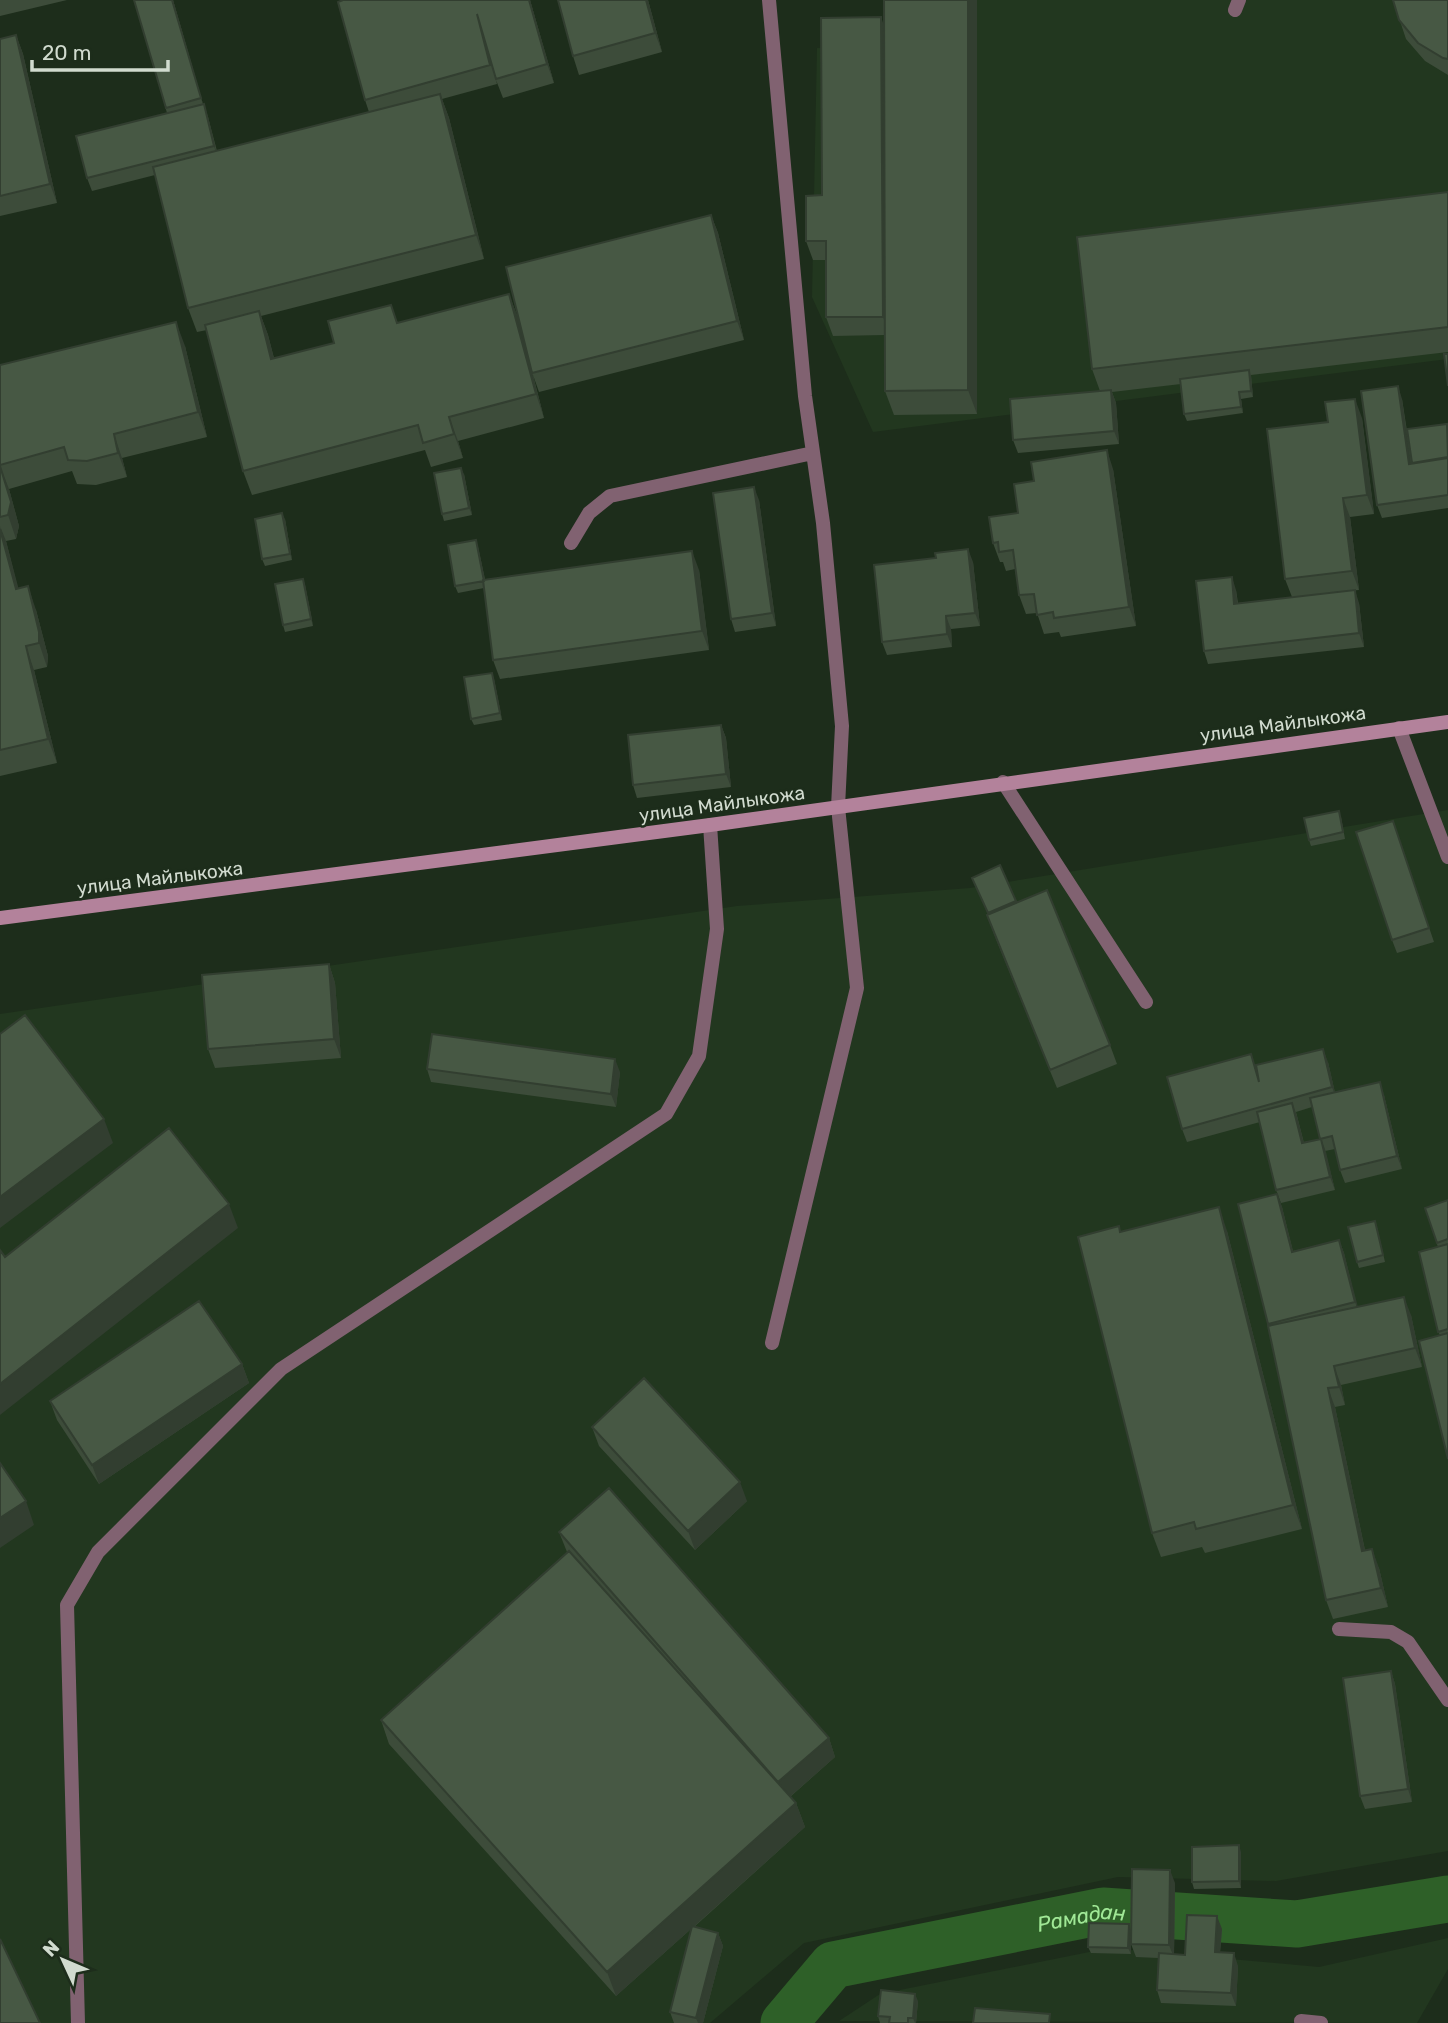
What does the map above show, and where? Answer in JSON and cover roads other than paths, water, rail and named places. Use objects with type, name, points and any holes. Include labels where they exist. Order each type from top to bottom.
[{"type":"street","points":[[769,0],[842,726],[838,807],[857,988],[772,1343]]},
{"type":"street","points":[[571,543],[589,513],[610,496],[813,453]]},
{"type":"street","name":"улица Майлыкожа","points":[[0,918],[710,825],[1448,722]]},
{"type":"street","points":[[1399,728],[1448,857]]},
{"type":"street","points":[[1003,782],[1146,1002]]},
{"type":"street","points":[[78,2023],[67,1605],[98,1552],[281,1369],[666,1114],[699,1056],[717,929],[710,825]]},
{"type":"street","points":[[1339,1629],[1391,1632],[1408,1642],[1448,1700]]},
{"type":"street","points":[[1301,2021],[1321,2023]]},
{"type":"waterway","name":"Рамадан","points":[[784,2023],[833,1965],[1103,1911],[1297,1924],[1448,1899]]}]
